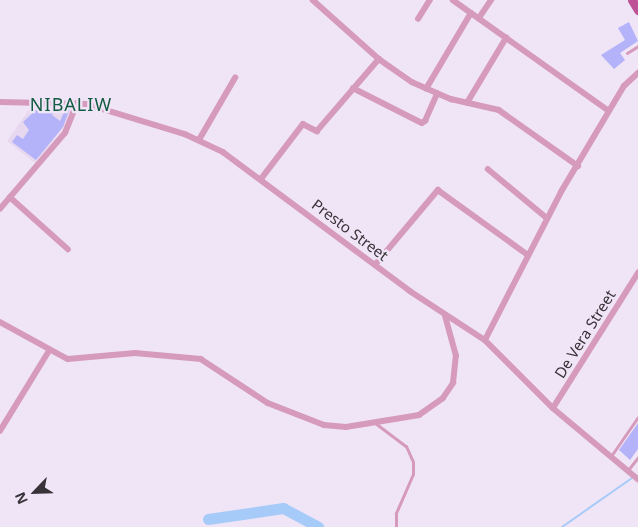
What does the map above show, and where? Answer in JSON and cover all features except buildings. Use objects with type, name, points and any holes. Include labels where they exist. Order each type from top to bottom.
[{"type":"main road","points":[[632,0],[638,10]]},
{"type":"street","points":[[313,0],[379,59],[426,89],[467,103],[490,106],[508,115],[578,166]]},
{"type":"street","points":[[418,19],[430,0]]},
{"type":"street","points":[[453,0],[609,111]]},
{"type":"street","points":[[479,18],[490,0]]},
{"type":"street","points":[[426,89],[471,13]]},
{"type":"street","points":[[467,103],[506,38]]},
{"type":"street","points":[[260,179],[303,124],[317,131],[379,59]]},
{"type":"street","points":[[485,340],[547,218],[624,86],[638,73]]},
{"type":"street","points":[[199,140],[235,78]]},
{"type":"street","points":[[353,88],[422,123],[426,121],[437,94]]},
{"type":"street","name":"Presto Street","points":[[0,102],[77,103],[199,140],[223,152],[445,316],[485,340],[553,408],[638,479]]},
{"type":"street","points":[[0,209],[65,133],[77,103]]},
{"type":"street","points":[[488,169],[547,218]]},
{"type":"street","points":[[375,265],[438,190],[528,255]]},
{"type":"street","points":[[10,197],[68,249]]},
{"type":"street","name":"De Vera Street","points":[[553,408],[638,273]]},
{"type":"street","points":[[0,322],[49,350],[77,360],[135,353],[201,360],[268,403],[324,425],[346,427],[419,415],[434,407],[449,391],[455,374],[456,356],[445,316]]},
{"type":"street","points":[[0,431],[49,350]]},
{"type":"lane","points":[[627,53],[638,46]]},
{"type":"lane","points":[[611,456],[638,417]]},
{"type":"lane","points":[[374,422],[406,446],[413,462],[412,474],[396,513],[396,527]]},
{"type":"lane","points":[[629,471],[638,456]]},
{"type":"shaded area","points":[[33,104],[75,105],[72,117],[35,163],[7,141]]},
{"type":"waterway","points":[[562,527],[632,478]]},
{"type":"waterway","points":[[208,519],[283,508],[318,527]]},
{"type":"district","name":"NIBALIW","points":[[71,104]]}]
